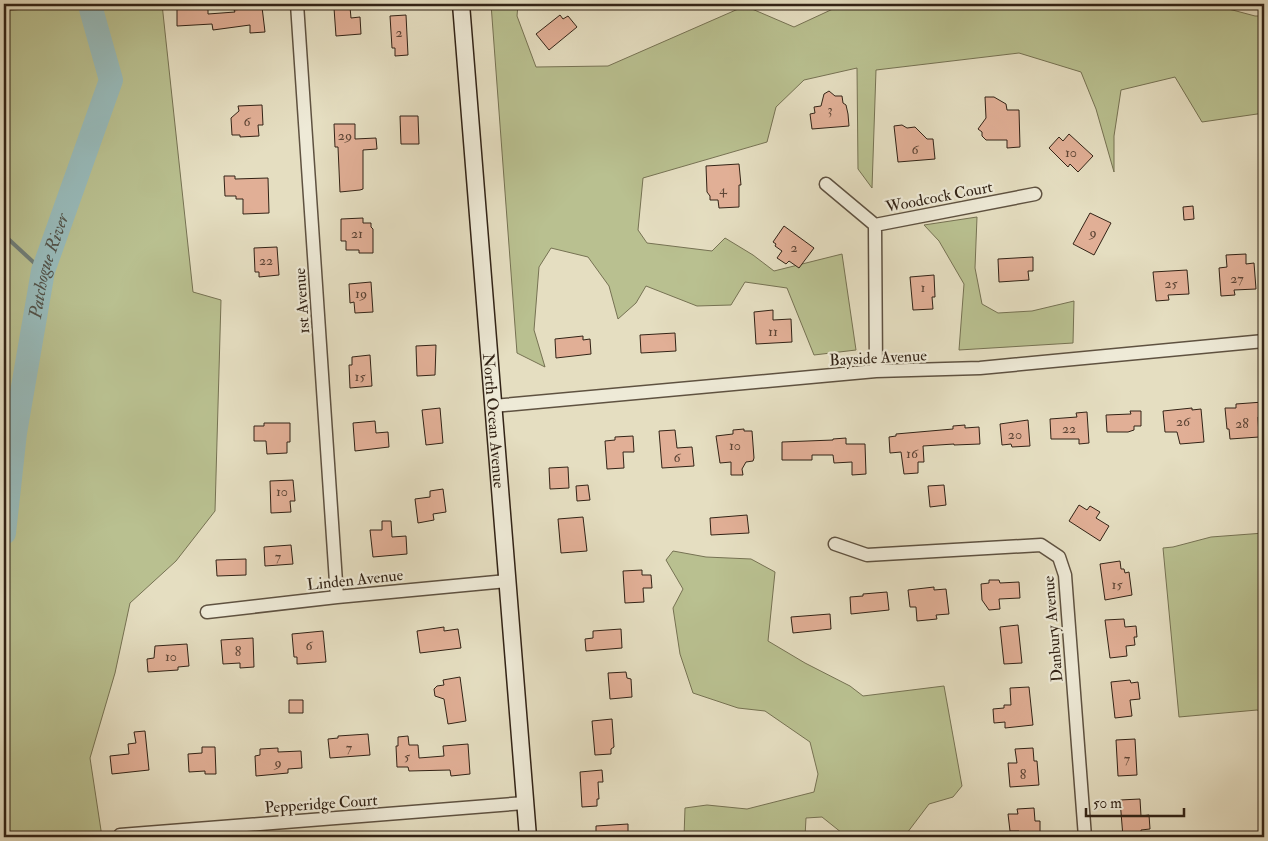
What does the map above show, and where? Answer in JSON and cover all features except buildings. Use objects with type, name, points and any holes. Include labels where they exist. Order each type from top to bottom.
[{"type":"main road","name":"North Ocean Avenue","points":[[461,4],[528,837]]},
{"type":"street","name":"1st Avenue","points":[[297,4],[338,597]]},
{"type":"street","points":[[826,184],[875,225]]},
{"type":"street","name":"Woodcock Court","points":[[876,371],[875,225],[1035,194]]},
{"type":"street","name":"Bayside Avenue","points":[[493,406],[876,371],[980,368],[1264,341]]},
{"type":"street","name":"Danbury Avenue","points":[[835,544],[867,555],[1041,545],[1059,557],[1065,575],[1085,837]]},
{"type":"street","name":"Linden Avenue","points":[[207,612],[507,581]]},
{"type":"street","name":"Pepperidge Court","points":[[120,835],[525,803]]},
{"type":"green space","points":[[71,4],[162,4],[193,292],[221,300],[215,511],[176,561],[130,603],[115,673],[90,758],[102,837],[4,837],[4,11]]},
{"type":"green space","points":[[491,4],[518,4],[517,16],[536,67],[608,66],[745,6],[794,27],[835,8],[838,4],[1210,4],[1255,16],[1264,16],[1264,113],[1202,122],[1175,77],[1121,90],[1114,136],[1114,172],[1096,109],[1081,72],[1019,53],[876,70],[872,188],[858,169],[857,68],[804,80],[776,107],[767,142],[643,178],[638,230],[647,243],[712,251],[725,238],[753,255],[774,271],[842,254],[856,350],[814,355],[787,288],[745,282],[731,305],[697,306],[646,286],[636,303],[618,319],[609,286],[588,257],[551,248],[539,267],[534,330],[545,367],[517,353]]},
{"type":"green space","points":[[977,217],[975,268],[982,304],[998,313],[1032,311],[1074,301],[1073,343],[959,350],[964,284],[939,241],[924,225]]},
{"type":"green space","points":[[1264,533],[1264,713],[1257,710],[1179,717],[1163,548],[1211,537]]},
{"type":"green space","points":[[673,551],[706,557],[751,559],[775,572],[768,641],[850,686],[863,696],[944,686],[962,786],[953,797],[929,804],[904,837],[847,837],[822,817],[806,818],[805,837],[684,837],[685,808],[707,805],[747,809],[814,792],[818,774],[810,742],[765,711],[738,708],[693,693],[680,654],[673,608],[683,589],[666,560]]},
{"type":"waterway","name":"Patchogue River","points":[[4,533],[15,433],[43,271],[111,80],[91,9]]},
{"type":"waterway","points":[[4,235],[43,271]]}]
